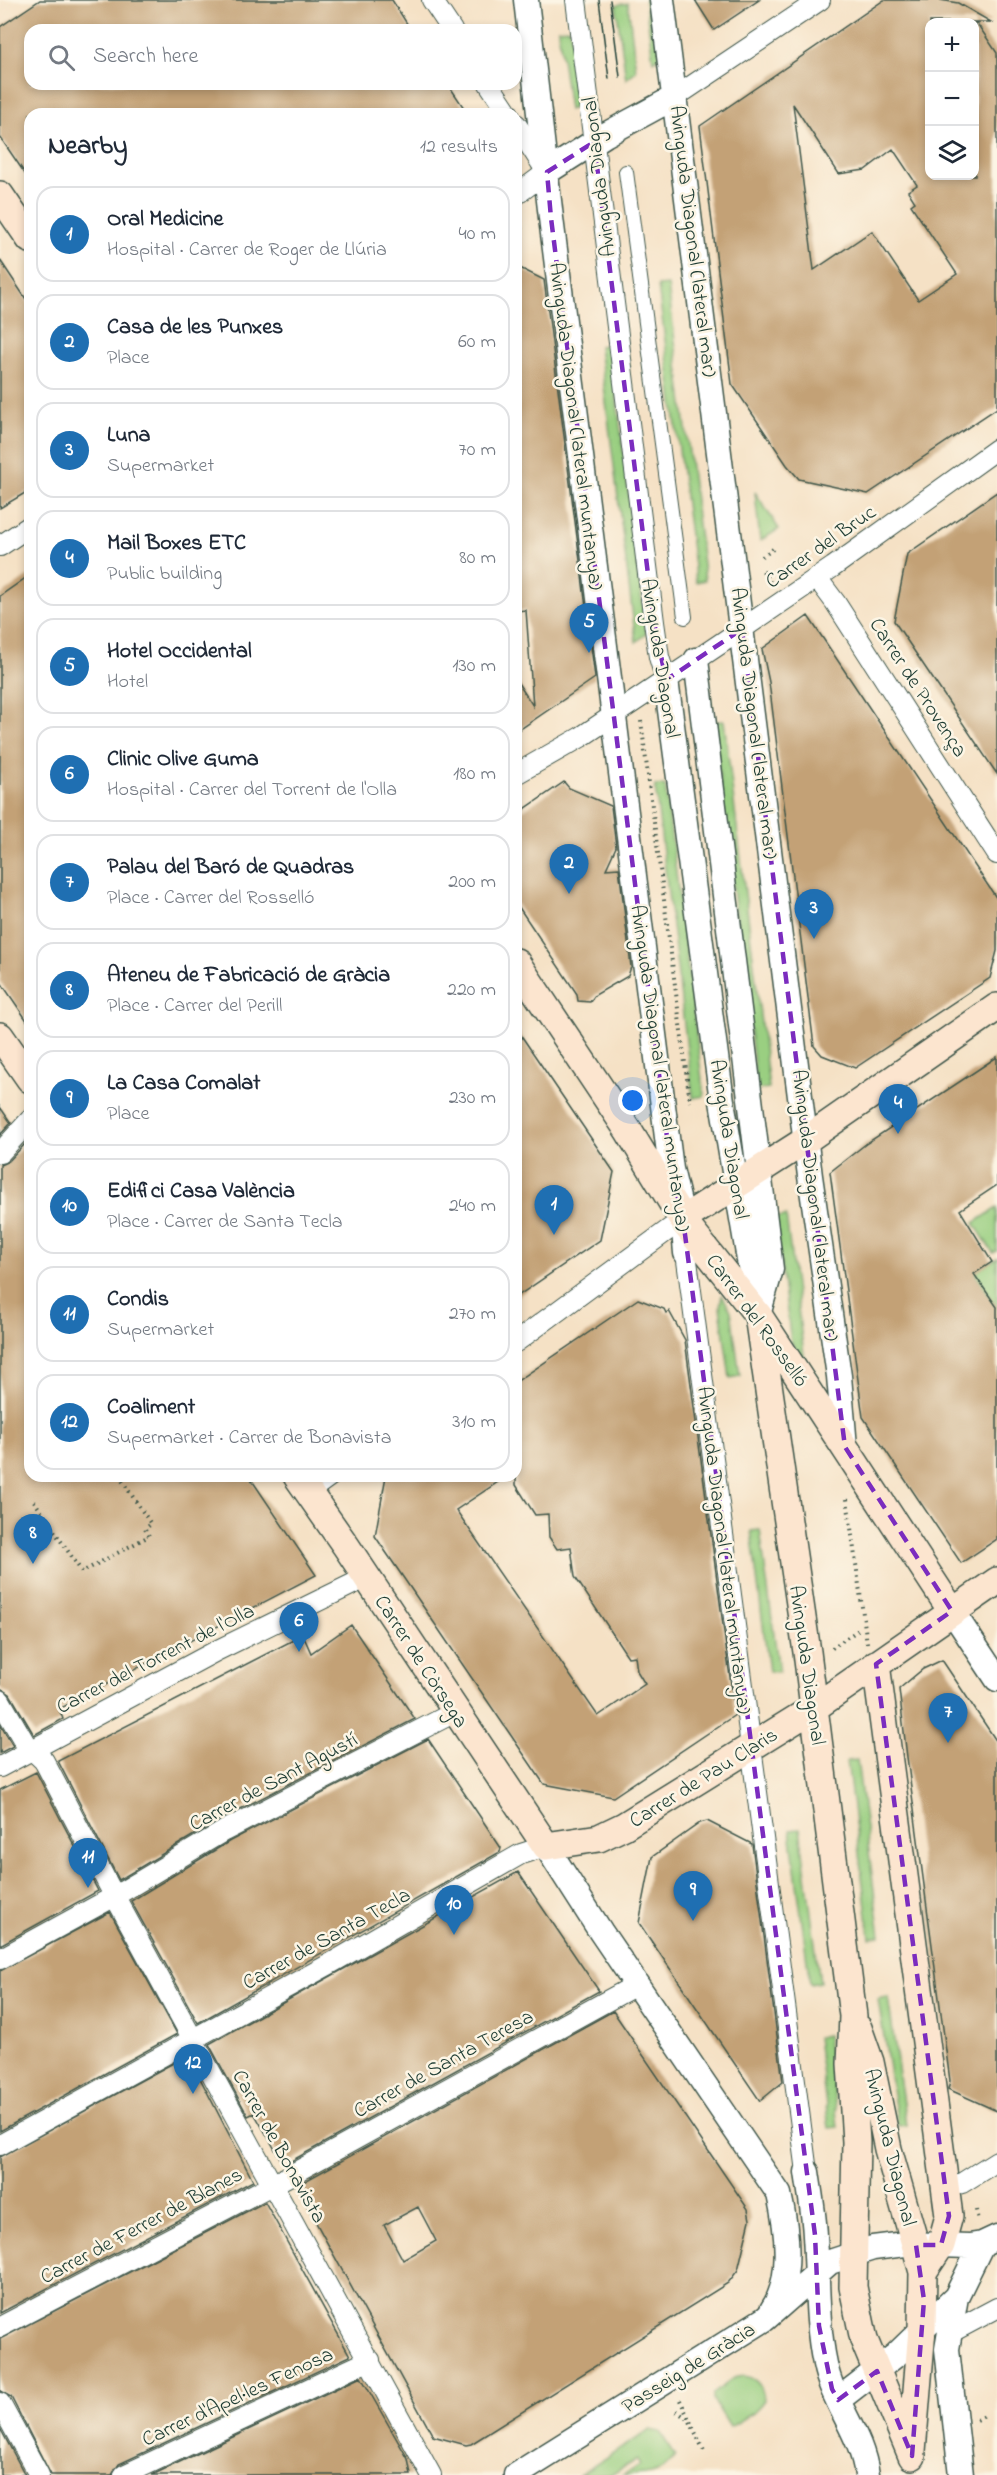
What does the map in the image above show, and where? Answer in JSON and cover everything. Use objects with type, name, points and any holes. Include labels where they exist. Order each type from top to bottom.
[{"type":"main road","points":[[0,195],[24,229]]},
{"type":"main road","name":"Carrer del Rosselló","points":[[522,971],[628,1130],[683,1220],[758,1315],[952,1611]]},
{"type":"main road","points":[[683,1220],[806,1139],[997,1007]]},
{"type":"main road","points":[[0,1036],[24,1070]]},
{"type":"main road","name":"Avinguda Diagonal","points":[[758,1315],[814,1708],[853,2016],[851,2064],[856,2142],[853,2287],[858,2318],[913,2347]]},
{"type":"main road","name":"Carrer de Còrsega","points":[[302,1484],[367,1577],[455,1712],[511,1790],[546,1846]]},
{"type":"main road","name":"Carrer de Pau Claris","points":[[546,1846],[599,1838],[624,1826],[814,1708],[997,1581]]},
{"type":"main road","points":[[876,1664],[949,2216],[929,2245]]},
{"type":"main road","name":"Avinguda Diagonal","points":[[853,2016],[870,2062],[901,2200],[929,2245],[922,2272],[913,2347],[913,2466]]},
{"type":"main road","name":"Avinguda Diagonal","points":[[913,2347],[913,2466]]},
{"type":"street","points":[[432,0],[449,24]]},
{"type":"street","name":"Avinguda Diagonal (lateral muntanya)","points":[[526,0],[551,218],[671,1169],[683,1220],[807,2172]]},
{"type":"street","name":"Avinguda Diagonal","points":[[576,0],[654,622],[659,657],[666,680],[722,1101],[747,1178]]},
{"type":"street","name":"Avinguda Diagonal (lateral mar)","points":[[662,0],[838,1376],[845,1447]]},
{"type":"street","points":[[522,191],[594,142],[675,97],[820,0]]},
{"type":"street","points":[[493,90],[505,108]]},
{"type":"street","points":[[522,133],[547,172]]},
{"type":"street","name":"Avinguda Diagonal","points":[[626,172],[685,617]]},
{"type":"street","name":"Carrer del Bruc","points":[[522,771],[614,716],[817,578],[997,449]]},
{"type":"street","points":[[0,546],[24,530]]},
{"type":"street","name":"Carrer de Provença","points":[[817,578],[835,602],[997,854]]},
{"type":"street","name":"Avinguda Diagonal","points":[[696,660],[747,1178],[758,1315]]},
{"type":"street","points":[[0,1153],[24,1127]]},
{"type":"street","points":[[522,1338],[683,1220]]},
{"type":"street","name":"Carrer del Torrent de l'Olla","points":[[0,1767],[218,1650],[367,1577]]},
{"type":"street","name":"Carrer del Rosselló","points":[[952,1611],[997,1679]]},
{"type":"street","name":"Carrer de Bonavista","points":[[0,1700],[31,1749],[44,1761],[115,1896],[431,2475]]},
{"type":"street","name":"Carrer de Sant Agustí","points":[[0,1959],[115,1896],[224,1831],[455,1712]]},
{"type":"street","points":[[546,1846],[636,1984],[779,2194],[786,2225],[784,2282],[778,2301],[765,2319]]},
{"type":"street","name":"Carrer de Santa Tecla","points":[[0,2145],[521,1854],[546,1846]]},
{"type":"street","name":"Carrer de Santa Teresa","points":[[273,2184],[636,1984]]},
{"type":"street","points":[[945,2188],[962,2183],[997,2161]]},
{"type":"street","points":[[807,2172],[815,2226],[819,2326],[823,2353],[829,2382],[863,2451],[867,2475]]},
{"type":"street","name":"Carrer de Ferrer de Blanes","points":[[0,2327],[273,2184]]},
{"type":"street","points":[[929,2245],[989,2240]]},
{"type":"street","points":[[913,2347],[956,2297],[989,2240]]},
{"type":"street","name":"Passeig de Gràcia","points":[[516,2475],[765,2319],[830,2262],[854,2252],[890,2246],[929,2245]]},
{"type":"street","points":[[838,2400],[913,2347],[997,2308]]},
{"type":"street","points":[[913,2347],[948,2369],[961,2475]]},
{"type":"street","name":"Carrer d'Apel·les Fenosa","points":[[124,2475],[370,2360]]},
{"type":"street","points":[[0,2403],[39,2475]]},
{"type":"path","points":[[522,227],[526,225]]},
{"type":"path","points":[[762,556],[773,549]]},
{"type":"path","name":"Carrer del Bruc","points":[[763,571],[770,582]]},
{"type":"path","points":[[34,1501],[82,1572],[149,1536],[145,1529],[151,1524],[123,1482]]},
{"type":"path","points":[[845,1488],[866,1638]]},
{"type":"path","name":"Avinguda Diagonal","points":[[831,1648],[861,1628]]},
{"type":"path","points":[[669,2403],[678,2398],[704,2451]]},
{"type":"path","points":[[676,2411],[689,2419]]},
{"type":"highlighted area","points":[[594,142],[654,622],[666,680],[742,629],[845,1447],[952,1611],[876,1664],[949,2216],[941,2245],[916,2245],[924,2300],[912,2456],[877,2371],[838,2400],[832,2389],[819,2326],[815,2235],[683,1219],[671,1169],[551,218],[547,172]]},
{"type":"green space","points":[[645,0],[653,0],[660,56],[653,61]]},
{"type":"green space","points":[[628,3],[636,71],[626,79],[616,5]]},
{"type":"green space","points":[[570,28],[580,105],[569,110],[558,29]]},
{"type":"green space","points":[[668,285],[705,580],[696,582],[658,286]]},
{"type":"green space","points":[[610,344],[646,634],[636,642],[599,346]]},
{"type":"green space","points":[[755,492],[779,529],[760,541]]},
{"type":"green space","points":[[724,721],[769,1088],[757,1090],[713,722]]},
{"type":"green space","points":[[665,785],[704,1096],[693,1098],[655,786]]},
{"type":"green space","points":[[997,1208],[997,1251],[993,1253],[974,1223]]},
{"type":"green space","points":[[786,1216],[805,1363],[791,1342],[775,1218]]},
{"type":"green space","points":[[997,1258],[997,1308],[975,1273]]},
{"type":"green space","points":[[722,1295],[731,1311],[740,1376],[730,1378],[720,1307]]},
{"type":"green space","points":[[760,1530],[779,1671],[769,1672],[751,1531]]},
{"type":"green space","points":[[857,1760],[880,1936],[870,1938],[847,1761]]},
{"type":"green space","points":[[800,1829],[820,1982],[810,1984],[790,1830]]},
{"type":"green space","points":[[888,1997],[906,2125],[898,2126],[878,1999]]},
{"type":"green space","points":[[827,2035],[838,2127],[829,2128],[817,2037]]},
{"type":"green space","points":[[744,2376],[758,2384],[764,2400],[755,2412],[730,2427],[713,2400],[713,2394],[734,2378]]},
{"type":"green space","points":[[650,2430],[660,2432],[675,2456],[665,2467],[652,2473],[623,2475],[640,2465],[637,2459],[611,2475],[579,2475]]},
{"type":"building","points":[[40,0],[392,0],[407,24],[24,24],[24,90],[452,90],[464,108],[24,108],[24,172],[0,137],[0,27]]},
{"type":"building","points":[[695,0],[759,0],[714,30]]},
{"type":"building","points":[[884,0],[940,0],[958,3],[991,22],[979,22],[979,18],[925,18],[925,180],[979,180],[979,26],[997,53],[997,408],[868,494],[799,479],[732,384],[700,126]],"holes":[[[793,104],[839,174],[865,170],[893,149],[917,185],[908,191],[915,202],[911,205],[957,274],[918,300],[872,231],[814,270]]]},
{"type":"building","points":[[0,260],[24,296],[24,494],[0,508]]},
{"type":"building","points":[[522,269],[544,280],[595,678],[522,728],[522,689],[533,706],[526,610],[522,610]]},
{"type":"building","points":[[997,492],[997,774],[894,621],[907,554]]},
{"type":"building","points":[[24,579],[24,1016],[0,981],[0,596]]},
{"type":"building","points":[[808,616],[997,899],[997,951],[990,978],[855,1068],[822,1055],[814,1046],[769,682],[762,649]]},
{"type":"building","points":[[564,782],[569,788],[611,806],[616,847],[606,869],[619,868],[631,967],[628,976],[595,995],[590,1002],[578,1001],[577,994],[522,912],[522,811]]},
{"type":"building","points":[[522,1037],[614,1172],[600,1240],[522,1293]]},
{"type":"building","points":[[997,1057],[997,1185],[960,1210],[992,1262],[974,1274],[997,1307],[997,1539],[961,1563],[863,1417],[830,1172],[867,1143]]},
{"type":"building","points":[[0,1107],[11,1123],[0,1135]]},
{"type":"building","points":[[24,1145],[24,1482],[253,1482],[316,1575],[59,1709],[63,1719],[34,1735],[10,1694],[0,1688],[0,1165],[9,1161]]},
{"type":"building","points":[[638,1299],[664,1309],[666,1313],[669,1311],[685,1340],[735,1715],[613,1797],[544,1784],[375,1536],[385,1482],[498,1482],[456,1510],[598,1716],[645,1684],[637,1671],[635,1656],[628,1657],[575,1577],[571,1547],[557,1549],[549,1537],[548,1514],[535,1515],[516,1485],[516,1482],[522,1482],[522,1378]]},
{"type":"building","points":[[351,1625],[415,1719],[219,1820],[119,1880],[58,1761],[303,1635],[311,1653]]},
{"type":"building","points":[[942,1660],[997,1742],[997,2111],[948,2089],[950,2081],[907,1757],[899,1689],[923,1669]]},
{"type":"building","points":[[0,1724],[13,1746],[0,1753]]},
{"type":"building","points":[[428,1739],[501,1848],[500,1852],[198,2023],[131,1901],[230,1841]]},
{"type":"building","points":[[36,1772],[98,1891],[0,1945],[0,1790]]},
{"type":"building","points":[[707,1821],[752,1844],[783,2082],[760,2101],[639,1923],[652,1857],[700,1823]]},
{"type":"building","points":[[518,1872],[599,1991],[284,2165],[254,2113],[248,2116],[209,2044]]},
{"type":"building","points":[[110,1912],[177,2034],[0,2131],[0,1971]]},
{"type":"building","points":[[613,2011],[748,2209],[750,2220],[738,2270],[728,2283],[466,2445],[433,2436],[296,2186]],"holes":[[[418,2207],[436,2241],[403,2260],[384,2225]]]},
{"type":"building","points":[[188,2055],[253,2181],[0,2313],[0,2157]]},
{"type":"building","points":[[265,2202],[350,2356],[119,2464],[112,2475],[51,2475],[11,2397],[0,2391],[0,2339]]},
{"type":"building","points":[[361,2377],[408,2459],[411,2475],[152,2475]]},
{"type":"building","points":[[0,2428],[25,2475],[0,2475]]},
{"type":"tram line","points":[[599,0],[609,79]]},
{"type":"tram line","points":[[610,0],[620,77]]},
{"type":"place","name":"Hotel Occidental","points":[[589,653]]},
{"type":"place","name":"Casa de les Punxes","points":[[569,894]]},
{"type":"place","name":"Luna","points":[[814,939]]},
{"type":"place","name":"Mail Boxes ETC","points":[[898,1134]]},
{"type":"place","name":"Oral Medicine","points":[[554,1235]]},
{"type":"place","name":"Ateneu de Fabricació de Gràcia","points":[[33,1564]]},
{"type":"place","name":"Clinic Olive Guma","points":[[299,1652]]},
{"type":"place","name":"Palau del Baró de Quadras","points":[[948,1743]]},
{"type":"place","name":"Condis","points":[[88,1888]]},
{"type":"place","name":"La Casa Comalat","points":[[693,1921]]},
{"type":"place","name":"Edifici Casa València","points":[[454,1935]]},
{"type":"place","name":"Coaliment","points":[[193,2094]]}]
